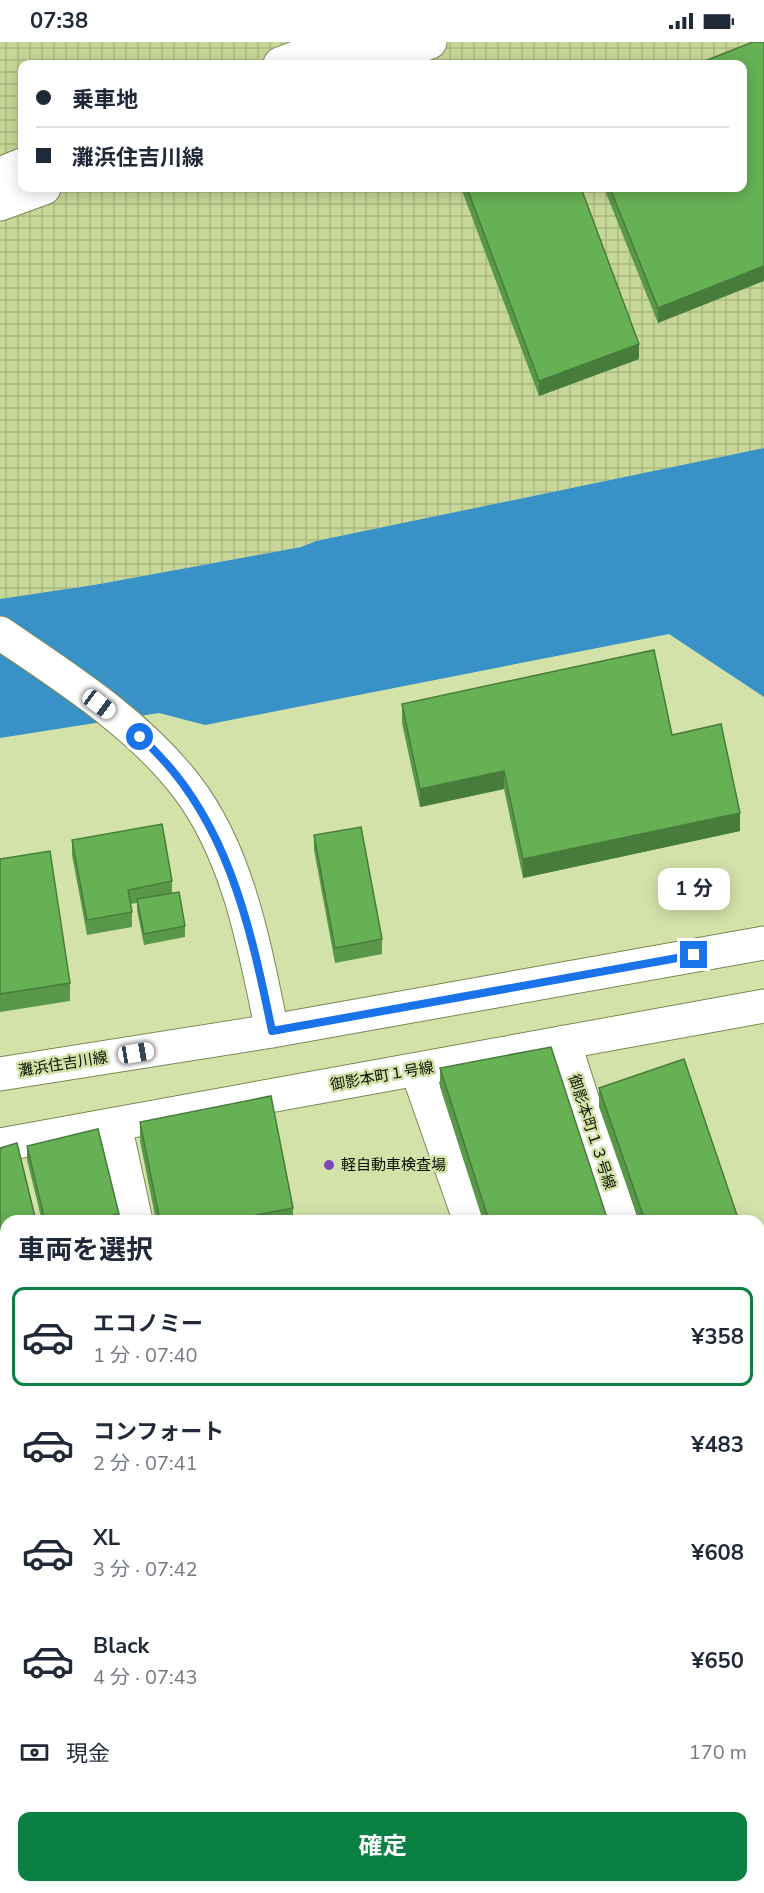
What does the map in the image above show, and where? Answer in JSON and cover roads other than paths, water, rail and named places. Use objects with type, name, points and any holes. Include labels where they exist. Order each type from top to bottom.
[{"type":"street","points":[[290,60],[337,42]]},
{"type":"street","points":[[335,60],[382,42]]},
{"type":"street","points":[[383,60],[430,42]]},
{"type":"street","points":[[0,174],[18,167]]},
{"type":"street","points":[[0,191],[18,184]]},
{"type":"street","points":[[0,204],[33,192]]},
{"type":"street","points":[[0,633],[114,715],[152,748],[187,787],[224,854],[234,881],[272,1031]]},
{"type":"street","name":"灘浜住吉川線","points":[[0,1074],[272,1031],[764,943]]},
{"type":"street","name":"御影本町１号線","points":[[0,1145],[764,1006]]},
{"type":"street","name":"御影本町１３号線","points":[[564,1042],[619,1215]]},
{"type":"street","points":[[417,1070],[468,1215]]},
{"type":"street","points":[[115,1125],[135,1215]]},
{"type":"water","points":[[764,448],[764,697],[669,634],[205,725],[159,713],[0,738],[0,599],[94,585],[301,547],[316,541]]},
{"type":"place","name":"軽自動車検査場","points":[[329,1165]]}]
